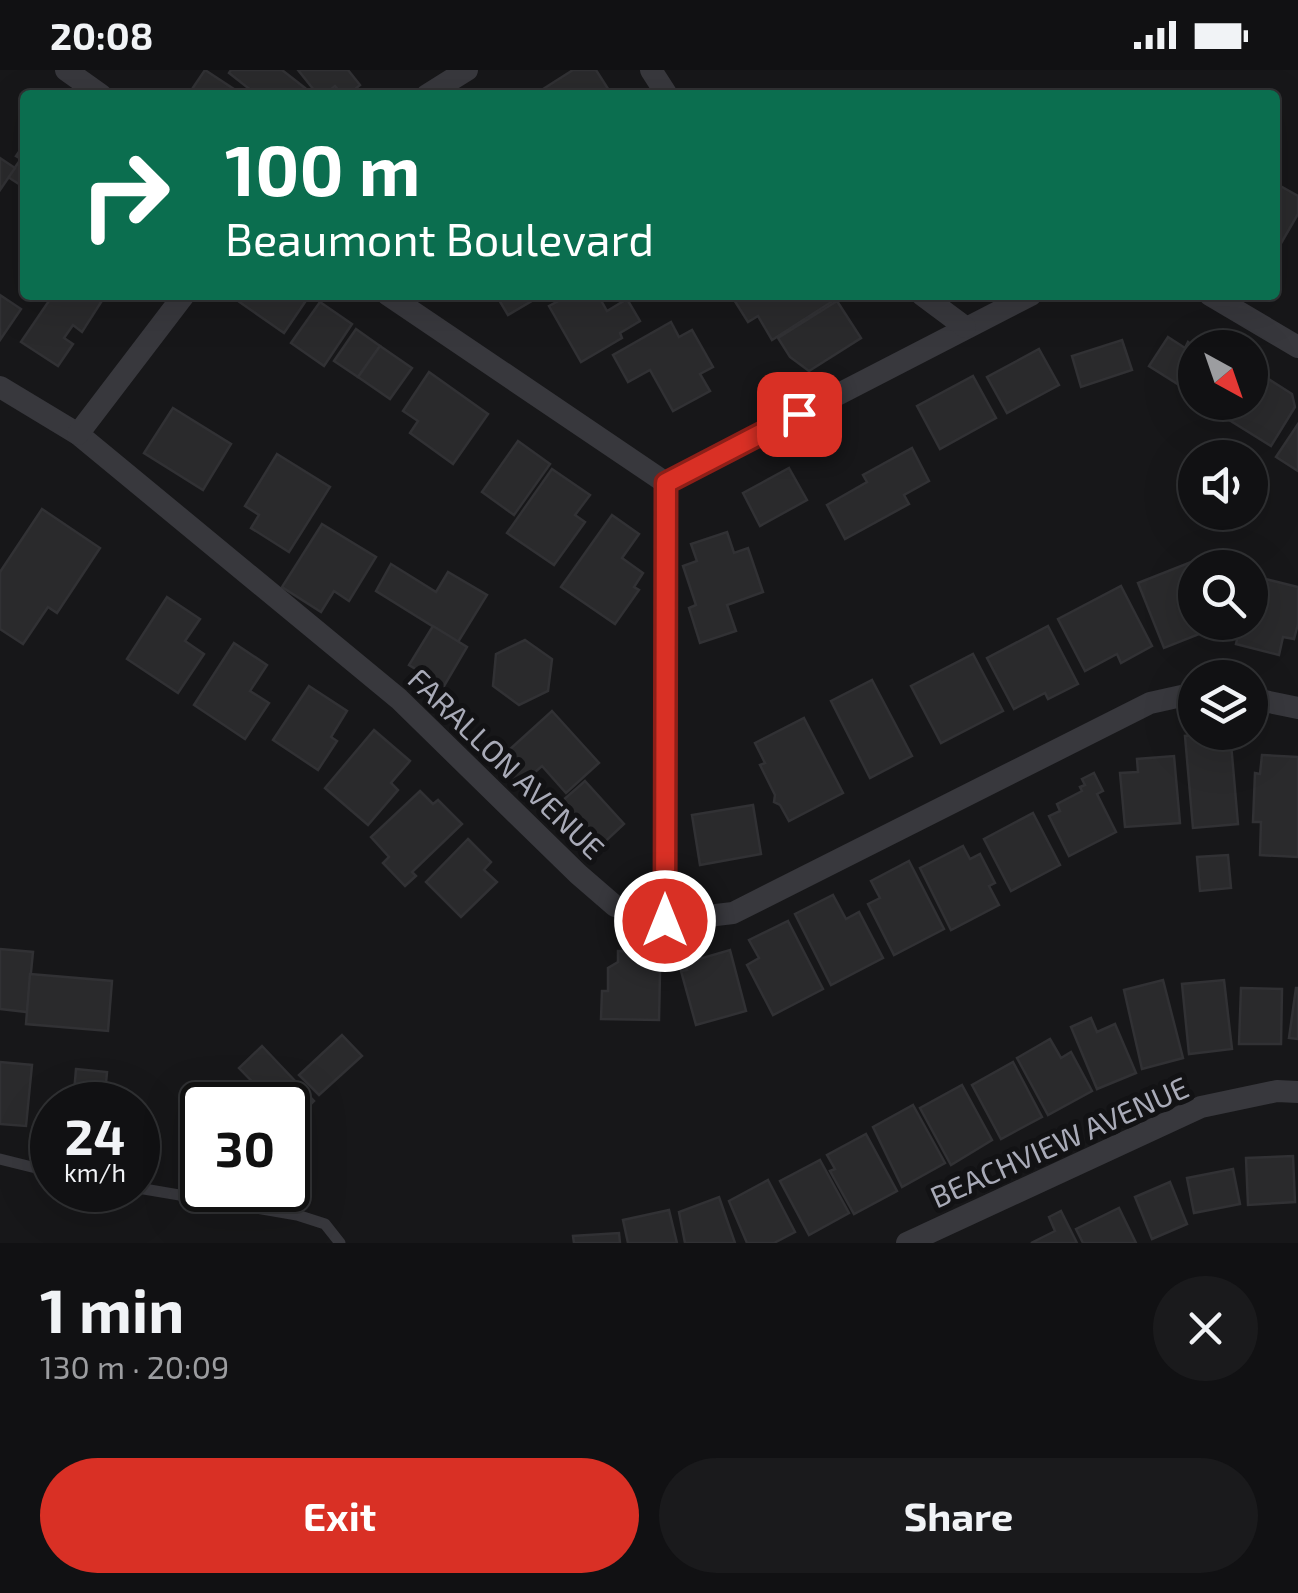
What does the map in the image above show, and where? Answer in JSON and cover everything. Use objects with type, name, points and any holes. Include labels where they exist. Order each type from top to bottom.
[{"type":"street","points":[[66,70],[94,90]]},
{"type":"street","points":[[435,90],[467,70]]},
{"type":"street","points":[[78,434],[180,300]]},
{"type":"street","points":[[395,300],[666,483]]},
{"type":"street","points":[[929,300],[965,327]]},
{"type":"street","points":[[666,483],[1021,300]]},
{"type":"street","points":[[1218,300],[1298,347]]},
{"type":"street","name":"FARALLON AVENUE","points":[[0,387],[78,434],[399,699],[578,874],[616,906],[665,921],[732,913],[1150,703],[1178,697]]},
{"type":"street","points":[[665,921],[666,483]]},
{"type":"street","points":[[1268,702],[1298,708]]},
{"type":"street","name":"BEACHVIEW AVENUE","points":[[906,1243],[1201,1107],[1278,1091],[1298,1092]]},
{"type":"lane","points":[[0,1158],[30,1166]]},
{"type":"lane","points":[[160,1192],[297,1215],[326,1224],[340,1243]]},
{"type":"building","points":[[205,70],[235,90],[191,90]]},
{"type":"building","points":[[282,70],[305,88],[251,90],[229,73]]},
{"type":"building","points":[[298,70],[348,70],[360,85],[354,90],[339,90],[335,86],[330,90],[314,90]]},
{"type":"building","points":[[573,70],[596,70],[609,90],[544,90]]},
{"type":"building","points":[[0,158],[15,168],[0,190]]},
{"type":"building","points":[[20,160],[20,185],[8,177]]},
{"type":"building","points":[[1280,186],[1298,196],[1298,214],[1280,245]]},
{"type":"building","points":[[0,295],[21,309],[0,340]]},
{"type":"building","points":[[50,300],[102,300],[82,332],[73,325],[64,338],[73,344],[58,366],[21,342]]},
{"type":"building","points":[[302,300],[305,302],[284,333],[238,301]]},
{"type":"building","points":[[499,300],[534,300],[508,315]]},
{"type":"building","points":[[560,300],[601,300],[607,311],[628,300],[640,321],[620,333],[622,338],[581,362],[549,306]]},
{"type":"building","points":[[734,300],[834,300],[772,340],[758,316],[748,322]]},
{"type":"building","points":[[837,301],[861,338],[809,371],[790,357],[778,338]]},
{"type":"building","points":[[320,302],[352,324],[324,366],[291,343]]},
{"type":"building","points":[[671,322],[679,337],[692,330],[713,367],[700,374],[710,391],[673,411],[650,370],[628,382],[613,355]]},
{"type":"building","points":[[356,329],[380,346],[358,377],[334,361]]},
{"type":"building","points":[[1168,337],[1178,343],[1178,384],[1149,366]]},
{"type":"building","points":[[1122,340],[1132,370],[1081,387],[1072,356]]},
{"type":"building","points":[[380,346],[412,368],[390,399],[358,377]]},
{"type":"building","points":[[1039,349],[1059,385],[1007,413],[987,377]]},
{"type":"building","points":[[429,372],[488,414],[453,464],[410,433],[418,421],[403,411]]},
{"type":"building","points":[[973,376],[996,418],[940,449],[917,406]]},
{"type":"building","points":[[1268,379],[1292,394],[1295,407],[1271,446],[1268,440],[1261,440],[1229,420],[1268,420]]},
{"type":"building","points":[[173,408],[231,444],[203,490],[144,453]]},
{"type":"building","points":[[1298,424],[1298,471],[1276,457]]},
{"type":"building","points":[[518,441],[550,464],[514,515],[482,492]]},
{"type":"building","points":[[912,448],[929,481],[904,495],[909,504],[845,539],[827,505],[867,482],[863,475]]},
{"type":"building","points":[[277,454],[330,487],[289,552],[251,528],[259,515],[245,506]]},
{"type":"building","points":[[789,468],[807,500],[760,526],[743,493]]},
{"type":"building","points":[[552,469],[590,495],[575,515],[585,522],[554,565],[507,533]]},
{"type":"building","points":[[42,509],[100,548],[57,613],[48,607],[23,644],[0,629],[0,572]]},
{"type":"building","points":[[612,515],[639,534],[622,558],[643,573],[634,587],[639,590],[615,624],[561,587]]},
{"type":"building","points":[[322,524],[376,557],[349,601],[334,591],[321,612],[282,587]]},
{"type":"building","points":[[727,532],[734,553],[748,548],[763,592],[727,605],[736,631],[700,643],[689,608],[696,605],[683,566],[697,561],[691,544]]},
{"type":"building","points":[[391,564],[436,592],[448,572],[487,595],[458,642],[376,591]]},
{"type":"building","points":[[1178,567],[1178,640],[1184,640],[1164,648],[1138,583]]},
{"type":"building","points":[[1268,580],[1298,587],[1294,639],[1283,637],[1279,655],[1236,644],[1237,640],[1268,640]]},
{"type":"building","points":[[1121,586],[1152,646],[1121,663],[1117,654],[1085,671],[1058,619]]},
{"type":"building","points":[[167,597],[200,619],[185,641],[204,654],[178,693],[127,659]]},
{"type":"building","points":[[433,626],[467,647],[444,686],[409,665]]},
{"type":"building","points":[[1048,626],[1078,684],[1048,699],[1045,693],[1014,709],[987,658]]},
{"type":"building","points":[[525,640],[552,659],[548,691],[519,705],[493,686],[496,654]]},
{"type":"building","points":[[234,643],[267,665],[250,691],[269,703],[245,739],[194,705]]},
{"type":"building","points":[[973,654],[1003,711],[941,743],[911,686]]},
{"type":"building","points":[[872,680],[912,756],[870,778],[831,701]]},
{"type":"building","points":[[309,686],[347,711],[331,737],[337,741],[318,770],[273,740]]},
{"type":"building","points":[[552,711],[599,763],[566,793],[542,766],[519,786],[497,761]]},
{"type":"building","points":[[804,718],[843,793],[789,821],[774,802],[775,795],[760,765],[765,763],[755,743]]},
{"type":"building","points":[[374,730],[410,761],[391,783],[398,790],[368,825],[325,788]]},
{"type":"building","points":[[1186,750],[1232,750],[1238,824],[1193,828]]},
{"type":"building","points":[[1262,755],[1298,757],[1298,857],[1260,855],[1261,822],[1253,822],[1255,773],[1260,774]]},
{"type":"building","points":[[1174,756],[1180,823],[1125,827],[1120,773],[1138,772],[1137,759]]},
{"type":"building","points":[[1094,773],[1103,791],[1097,794],[1116,832],[1069,856],[1049,816],[1060,811],[1057,804],[1082,791],[1082,779]]},
{"type":"building","points":[[585,781],[624,824],[594,852],[554,808]]},
{"type":"building","points":[[420,791],[433,804],[438,800],[462,824],[412,872],[416,876],[405,886],[383,863],[389,857],[371,837]]},
{"type":"building","points":[[753,805],[761,854],[700,865],[692,815]]},
{"type":"building","points":[[1033,813],[1060,865],[1011,891],[984,839]]},
{"type":"building","points":[[468,839],[491,862],[484,870],[497,882],[461,917],[426,882]]},
{"type":"building","points":[[963,846],[970,859],[980,854],[995,883],[989,886],[999,905],[951,930],[920,868]]},
{"type":"building","points":[[1228,855],[1231,888],[1200,891],[1197,857]]},
{"type":"building","points":[[909,861],[944,929],[894,955],[868,904],[880,898],[871,881]]},
{"type":"building","points":[[833,895],[846,919],[859,912],[883,958],[831,985],[795,914]]},
{"type":"building","points":[[788,921],[823,989],[773,1015],[747,965],[759,958],[749,940]]},
{"type":"building","points":[[0,949],[33,952],[27,1012],[0,1009]]},
{"type":"building","points":[[730,950],[746,1011],[696,1025],[681,971],[687,970],[685,963]]},
{"type":"building","points":[[618,951],[651,952],[650,962],[660,972],[659,1020],[601,1019],[602,991],[608,991],[608,968],[618,962]]},
{"type":"building","points":[[30,974],[112,981],[108,1031],[26,1024]]},
{"type":"building","points":[[1163,980],[1183,1058],[1142,1069],[1124,990]]},
{"type":"building","points":[[1224,980],[1232,1049],[1189,1054],[1182,984]]},
{"type":"building","points":[[1241,988],[1282,989],[1281,1044],[1239,1044]]},
{"type":"building","points":[[1298,988],[1298,1039],[1289,1038]]},
{"type":"building","points":[[1091,1018],[1097,1032],[1115,1024],[1136,1073],[1097,1089],[1071,1027]]},
{"type":"building","points":[[342,1035],[362,1056],[319,1095],[299,1075]]},
{"type":"building","points":[[1050,1039],[1061,1058],[1071,1052],[1092,1091],[1048,1115],[1017,1058]]},
{"type":"building","points":[[262,1046],[296,1082],[253,1082],[239,1068]]},
{"type":"building","points":[[0,1062],[32,1065],[26,1126],[0,1124]]},
{"type":"building","points":[[1013,1062],[1042,1117],[1001,1139],[972,1085]]},
{"type":"building","points":[[76,1069],[107,1072],[106,1082],[75,1082]]},
{"type":"building","points":[[962,1085],[992,1140],[951,1165],[920,1108]]},
{"type":"building","points":[[913,1105],[945,1163],[902,1187],[873,1127]]},
{"type":"building","points":[[866,1134],[897,1191],[854,1214],[830,1171],[835,1169],[827,1155]]},
{"type":"building","points":[[1293,1156],[1295,1202],[1248,1205],[1246,1158]]},
{"type":"building","points":[[820,1160],[849,1213],[809,1235],[780,1181]]},
{"type":"building","points":[[1233,1169],[1240,1204],[1194,1213],[1187,1178]]},
{"type":"building","points":[[768,1180],[795,1232],[774,1243],[747,1243],[729,1201]]},
{"type":"building","points":[[1170,1182],[1187,1224],[1152,1239],[1135,1197]]},
{"type":"building","points":[[719,1197],[735,1243],[685,1243],[679,1212]]},
{"type":"building","points":[[1119,1208],[1136,1243],[1083,1243],[1076,1229]]},
{"type":"building","points":[[669,1210],[677,1243],[628,1243],[623,1220]]},
{"type":"building","points":[[1061,1211],[1077,1243],[1031,1243],[1055,1231],[1049,1217]]},
{"type":"building","points":[[619,1233],[620,1243],[574,1243],[573,1236]]},
{"type":"route","points":[[665,921],[666,483],[799,414]]}]
